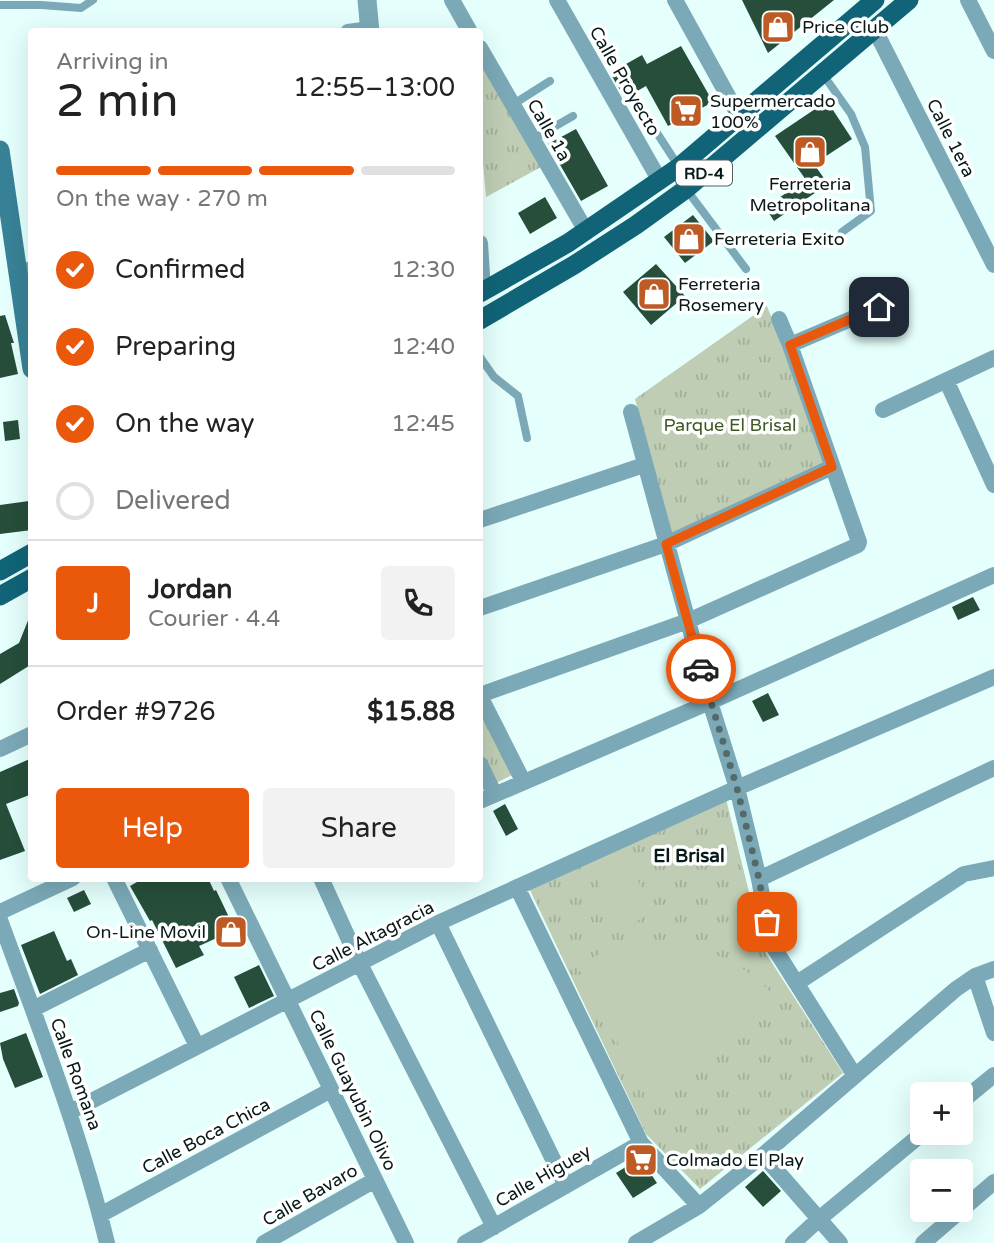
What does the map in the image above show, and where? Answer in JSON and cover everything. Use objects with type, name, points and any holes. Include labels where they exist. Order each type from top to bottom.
[{"type":"main road","name":"RD-4","points":[[483,318],[574,265],[636,225],[686,188],[909,0]]},
{"type":"main road","name":"RD-4","points":[[483,292],[586,231],[679,167],[865,4]]},
{"type":"main road","points":[[0,150],[25,281],[28,319]]},
{"type":"main road","points":[[0,571],[28,555]]},
{"type":"main road","points":[[0,596],[28,580]]},
{"type":"street","points":[[367,0],[370,28]]},
{"type":"street","points":[[452,0],[466,27]]},
{"type":"street","name":"Calle Proyecto","points":[[557,0],[660,181]]},
{"type":"street","points":[[676,0],[739,116]]},
{"type":"street","points":[[968,0],[994,51]]},
{"type":"street","name":"Calle 1era","points":[[874,30],[994,265]]},
{"type":"street","name":"Calle 1a","points":[[483,53],[586,231]]},
{"type":"street","points":[[790,345],[879,307]]},
{"type":"street","points":[[483,694],[688,621],[858,545],[779,319]]},
{"type":"street","points":[[883,410],[994,358]]},
{"type":"street","points":[[947,382],[994,485]]},
{"type":"street","points":[[631,412],[710,702],[737,788],[771,943],[855,1076]]},
{"type":"street","points":[[483,519],[644,465]]},
{"type":"street","points":[[483,607],[666,544],[832,467]]},
{"type":"street","points":[[483,778],[487,797],[990,582]]},
{"type":"street","name":"Calle Altagracia","points":[[70,1112],[438,923],[737,788],[994,677]]},
{"type":"street","points":[[483,701],[523,781]]},
{"type":"street","points":[[0,749],[28,736]]},
{"type":"street","points":[[759,879],[994,768]]},
{"type":"street","points":[[797,983],[964,874],[994,868]]},
{"type":"street","points":[[0,912],[64,882]]},
{"type":"street","points":[[116,882],[197,1046]]},
{"type":"street","name":"Calle Guayubin Olivo","points":[[230,882],[406,1243]]},
{"type":"street","points":[[322,882],[360,964],[494,1227]]},
{"type":"street","points":[[517,887],[640,1143],[699,1206]]},
{"type":"street","name":"Calle Romana","points":[[0,920],[70,1112],[107,1243]]},
{"type":"street","points":[[438,923],[566,1186]]},
{"type":"street","points":[[33,1009],[150,950]]},
{"type":"street","points":[[636,1243],[699,1206],[763,1155],[956,989],[975,976],[994,969]]},
{"type":"street","points":[[975,976],[994,1033]]},
{"type":"street","points":[[973,1092],[994,1074]]},
{"type":"street","name":"Calle Boca Chica","points":[[100,1215],[331,1090]]},
{"type":"street","name":"Calle Higuey","points":[[465,1243],[640,1143]]},
{"type":"street","points":[[793,1243],[910,1143]]},
{"type":"street","points":[[763,1155],[840,1243]]},
{"type":"street","name":"Calle Bavaro","points":[[264,1243],[375,1180]]},
{"type":"street","points":[[923,1243],[994,1182]]},
{"type":"lane","points":[[0,5],[81,8],[93,0]]},
{"type":"lane","points":[[822,72],[851,114],[865,147],[871,211],[842,232]]},
{"type":"lane","points":[[512,105],[550,81]]},
{"type":"lane","points":[[635,99],[679,167]]},
{"type":"lane","points":[[533,139],[573,116]]},
{"type":"lane","points":[[686,188],[746,270]]},
{"type":"lane","points":[[483,361],[494,377],[518,396],[527,438]]},
{"type":"green space","points":[[483,62],[541,167],[486,197],[483,163]]},
{"type":"green space","name":"Parque El Brisal","points":[[767,306],[827,463],[671,534],[635,399]]},
{"type":"green space","points":[[483,717],[512,775],[496,783],[483,756]]},
{"type":"green space","points":[[726,799],[763,949],[843,1073],[700,1189],[646,1134],[530,890]]},
{"type":"green space","points":[[625,854],[653,912],[621,930],[593,872]]},
{"type":"green space","points":[[656,942],[692,947],[722,957],[749,973],[776,998],[650,1104],[579,969],[608,947]]},
{"type":"building","name":"Price Club","points":[[742,0],[834,0],[768,53]]},
{"type":"building","points":[[681,46],[713,102],[668,126],[646,86],[625,98],[610,73],[642,55],[647,64]]},
{"type":"building","name":"Ferreteria Metropolitana","points":[[827,101],[852,139],[814,164],[828,184],[774,221],[765,207],[806,180],[775,136]]},
{"type":"building","points":[[576,129],[608,186],[581,201],[548,144]]},
{"type":"building","points":[[545,197],[557,218],[530,234],[518,213]]},
{"type":"building","name":"Ferreteria Exito","points":[[693,215],[714,241],[685,263],[664,237]]},
{"type":"building","name":"Ferreteria Rosemery","points":[[656,264],[685,296],[651,325],[623,292]]},
{"type":"building","points":[[5,315],[14,343],[11,343],[18,374],[0,378],[0,316]]},
{"type":"building","points":[[18,420],[20,439],[5,441],[3,422]]},
{"type":"building","points":[[28,501],[28,530],[0,534],[0,505]]},
{"type":"building","points":[[973,597],[980,610],[958,620],[952,607]]},
{"type":"building","points":[[28,620],[28,666],[0,684],[0,654],[19,643]]},
{"type":"building","points":[[768,693],[779,715],[763,722],[752,701]]},
{"type":"building","points":[[28,760],[28,796],[6,804],[25,851],[0,860],[0,772]]},
{"type":"building","points":[[505,804],[518,829],[506,836],[493,811]]},
{"type":"building","points":[[137,882],[210,882],[237,934],[221,942],[219,937],[199,946],[204,955],[176,968],[152,920],[150,921],[130,886]]},
{"type":"building","points":[[84,890],[91,904],[74,912],[67,898]]},
{"type":"building","points":[[54,931],[67,961],[71,959],[78,975],[40,994],[21,945]]},
{"type":"building","points":[[259,965],[274,996],[249,1008],[234,977]]},
{"type":"building","points":[[14,989],[18,1006],[0,1012],[0,993]]},
{"type":"building","points":[[26,1033],[43,1077],[15,1088],[3,1059],[0,1043]]},
{"type":"building","points":[[640,1158],[657,1183],[633,1198],[616,1173]]},
{"type":"building","points":[[763,1171],[781,1191],[763,1207],[745,1187]]},
{"type":"way so far","points":[[701,669],[737,788],[767,922]]},
{"type":"place","name":"Price Club","points":[[778,27]]},
{"type":"place","name":"Supermercado 100%","points":[[686,111]]},
{"type":"place","name":"Ferreteria Metropolitana","points":[[810,152]]},
{"type":"place","name":"Ferreteria Exito","points":[[689,239]]},
{"type":"place","name":"Ferreteria Rosemery","points":[[654,294]]},
{"type":"place","name":"On-Line Movil","points":[[231,932]]},
{"type":"place","name":"Colmado El Play","points":[[641,1160]]},
{"type":"district","name":"El Brisal","points":[[689,855]]},
{"type":"route","points":[[701,669],[666,544],[832,467],[790,345],[879,307]]}]
